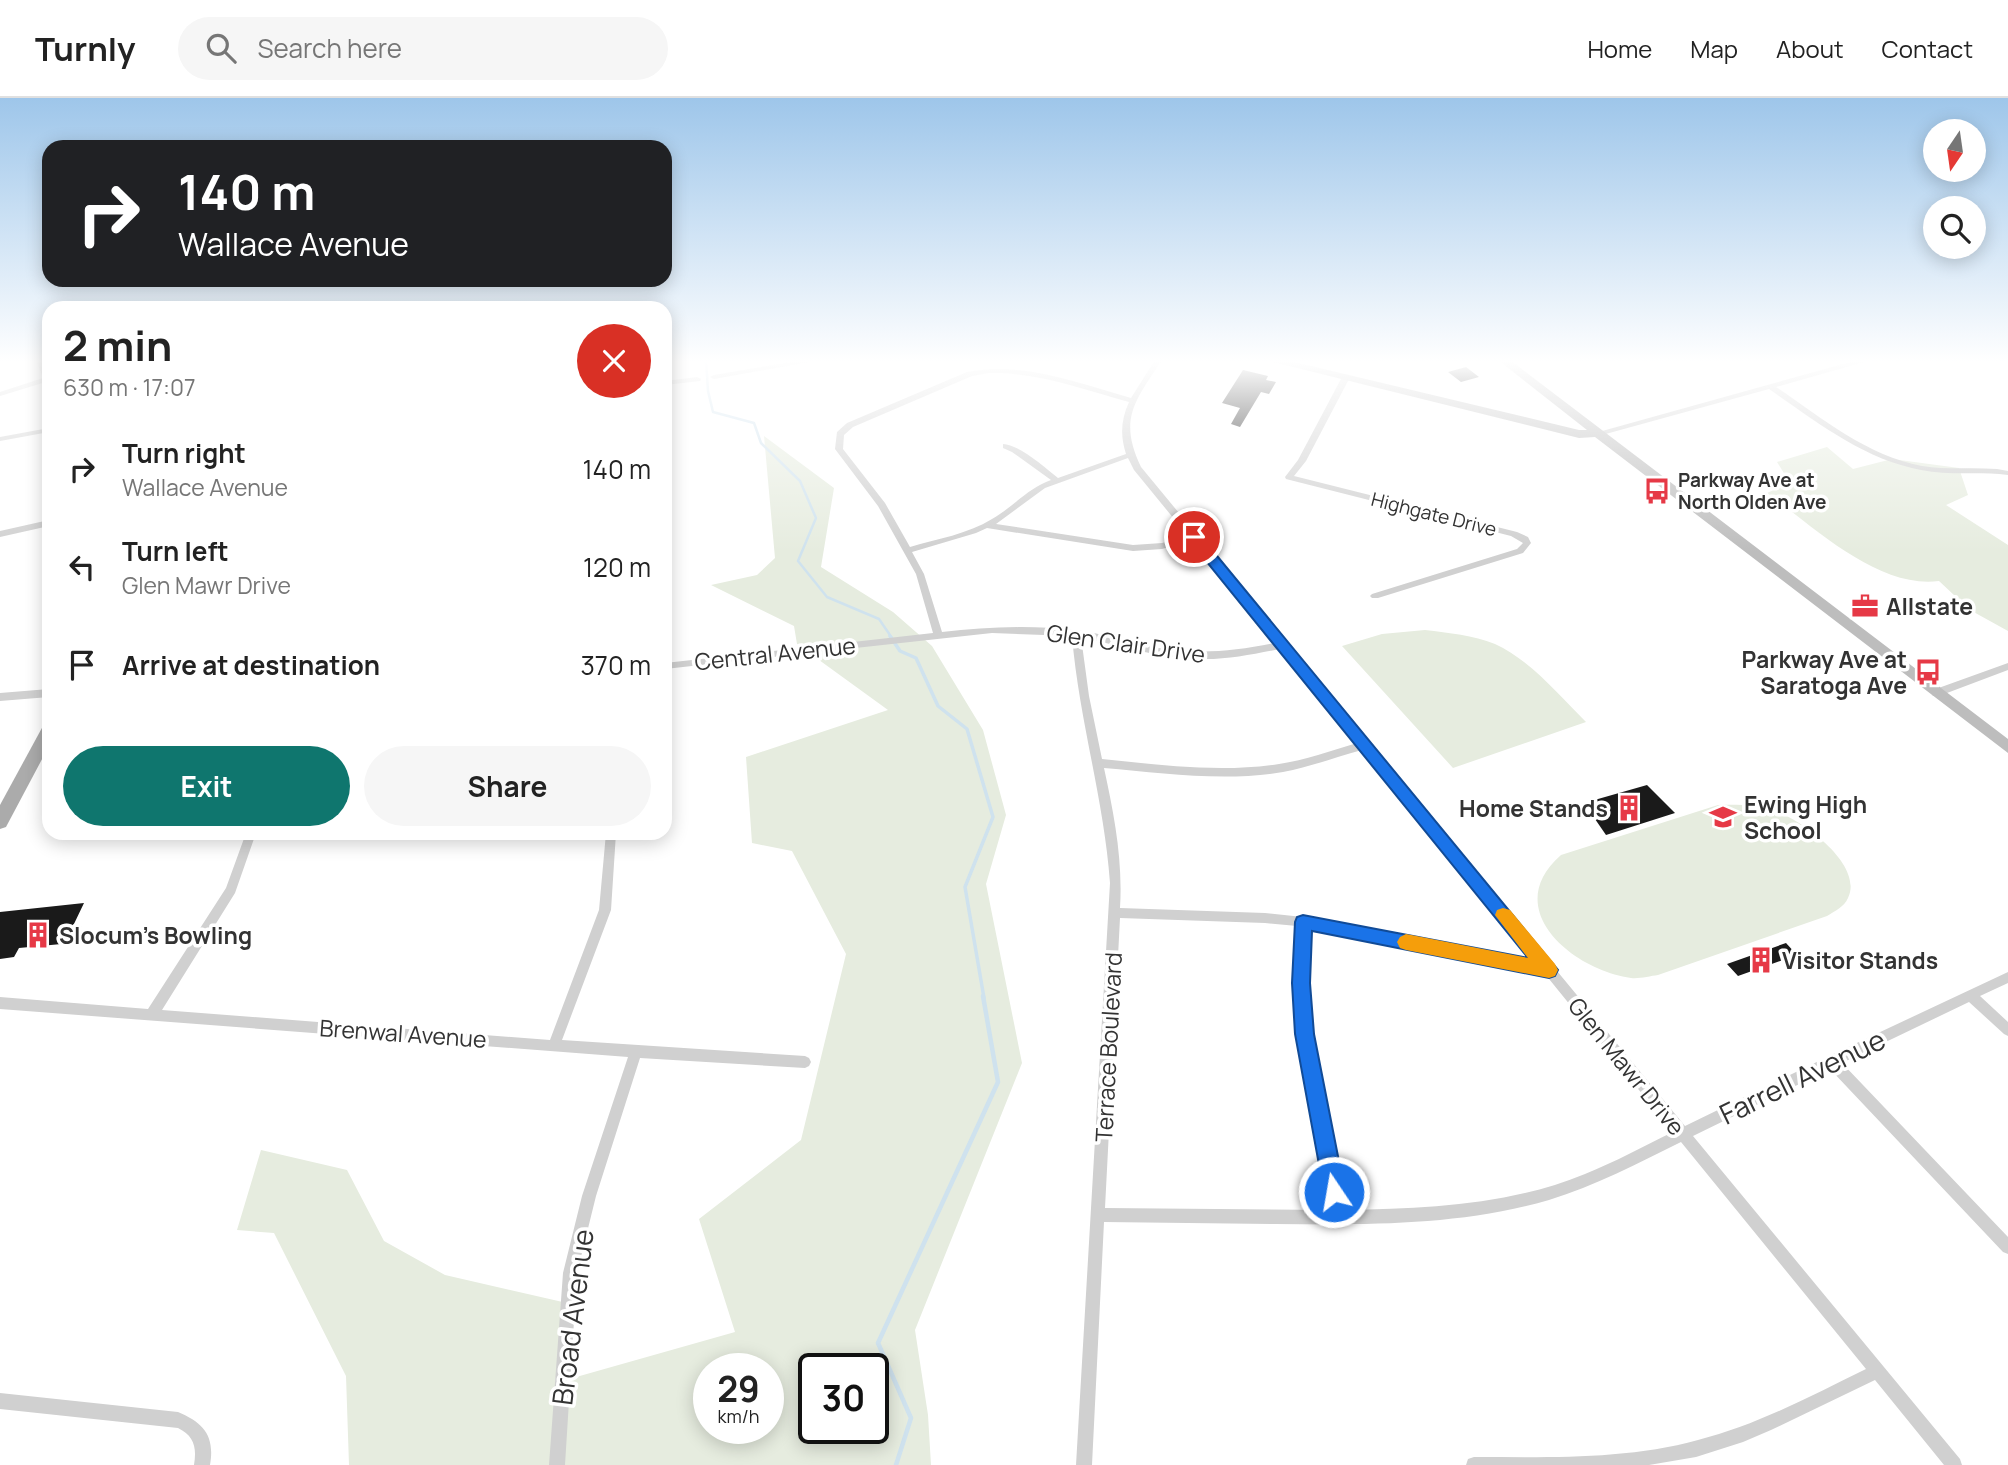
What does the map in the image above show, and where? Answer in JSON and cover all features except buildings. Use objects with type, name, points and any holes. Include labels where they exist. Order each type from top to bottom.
[{"type":"main road","points":[[1536,424],[1579,434],[1599,433]]},
{"type":"main road","points":[[1587,424],[2008,747]]},
{"type":"main road","points":[[0,822],[42,744]]},
{"type":"street","points":[[856,424],[844,429],[838,439],[839,449],[874,494],[907,551],[926,588],[938,636]]},
{"type":"street","name":"Glen Mawr Drive","points":[[1125,424],[1124,430],[1130,455],[1138,468],[1954,1465]]},
{"type":"street","name":"Highgate Drive","points":[[1322,424],[1302,461],[1289,477],[1514,534],[1525,539],[1527,543],[1520,551],[1375,596]]},
{"type":"street","points":[[1599,433],[1632,424]]},
{"type":"street","points":[[1828,424],[1866,449],[1891,460],[1935,470],[2008,473]]},
{"type":"street","points":[[0,439],[42,431]]},
{"type":"street","points":[[1006,446],[1056,480]]},
{"type":"street","points":[[907,551],[955,538],[987,525],[1030,494],[1056,480],[1130,455]]},
{"type":"street","points":[[0,534],[42,525]]},
{"type":"street","points":[[987,525],[1133,548],[1162,546],[1194,537]]},
{"type":"street","name":"Glen Clair Drive","points":[[891,641],[1013,630],[1076,633],[1158,651],[1198,656],[1238,654],[1283,645]]},
{"type":"street","name":"Terrace Boulevard","points":[[1076,633],[1079,676],[1115,846],[1115,913],[1084,1465]]},
{"type":"street","name":"Central Avenue","points":[[672,665],[891,641]]},
{"type":"street","points":[[1936,692],[2008,666]]},
{"type":"street","points":[[0,697],[42,694]]},
{"type":"street","points":[[1097,763],[1200,772],[1252,772],[1302,764],[1364,745]]},
{"type":"street","points":[[152,1014],[231,890],[249,840]]},
{"type":"street","points":[[554,1045],[605,910],[610,840]]},
{"type":"street","points":[[1115,913],[1265,918],[1303,922],[1549,970]]},
{"type":"street","points":[[1303,922],[1301,983],[1306,1044],[1340,1217]]},
{"type":"street","name":"Farrell Avenue","points":[[1098,1215],[1410,1217],[1464,1213],[1515,1203],[1587,1180],[2008,977]]},
{"type":"street","points":[[1970,995],[2008,1030]]},
{"type":"street","name":"Brenwal Avenue","points":[[0,1003],[636,1052],[805,1062]]},
{"type":"street","name":"Broad Avenue","points":[[557,1465],[566,1316],[573,1260],[589,1196],[636,1052]]},
{"type":"street","points":[[1831,1061],[2008,1247]]},
{"type":"street","points":[[1474,1465],[1599,1464],[1648,1459],[1695,1450],[1754,1431],[1877,1371]]},
{"type":"street","points":[[0,1401],[184,1422],[199,1433],[204,1445],[202,1465]]},
{"type":"shaded area","points":[[764,436],[834,488],[821,567],[893,612],[932,646],[983,730],[1006,815],[986,884],[1022,1063],[915,1330],[928,1415],[931,1465],[349,1465],[346,1376],[274,1233],[237,1230],[261,1150],[347,1170],[384,1241],[445,1275],[567,1303],[555,1383],[735,1332],[699,1219],[801,1140],[846,954],[792,851],[752,843],[746,757],[888,710],[797,644],[794,626],[711,585],[757,575],[775,558]]},
{"type":"shaded area","points":[[1827,447],[1853,469],[1892,459],[1959,468],[1968,495],[1946,505],[2008,545],[2008,631],[1970,610],[1939,581],[1916,581],[1870,566],[1826,538],[1767,493],[1790,483],[1777,462]]},
{"type":"shaded area","points":[[1425,630],[1478,638],[1508,651],[1544,679],[1586,722],[1453,768],[1342,646],[1382,634]]},
{"type":"shaded area","points":[[1718,805],[1748,806],[1778,812],[1816,835],[1840,859],[1847,872],[1851,885],[1846,901],[1827,916],[1658,975],[1641,978],[1609,973],[1587,963],[1567,950],[1551,934],[1541,916],[1538,896],[1544,875],[1561,855]]},
{"type":"waterway","points":[[754,424],[761,443],[800,481],[816,518],[798,561],[827,597],[879,619],[892,638]]},
{"type":"waterway","points":[[890,636],[900,651],[916,658],[938,706],[967,729],[993,817],[965,887],[984,998]]},
{"type":"waterway","points":[[896,1465],[911,1418],[878,1343],[998,1082],[983,996]]},
{"type":"slow traffic","points":[[1406,942],[1549,970],[1503,915]]},
{"type":"place","name":"Parkway Ave at North Olden Ave","points":[[1657,491]]},
{"type":"place","name":"Allstate","points":[[1865,606]]},
{"type":"place","name":"Parkway Ave at Saratoga Ave","points":[[1928,672]]},
{"type":"place","name":"Home Stands","points":[[1629,808]]},
{"type":"place","name":"Ewing High School","points":[[1723,817]]},
{"type":"place","name":"Slocum's Bowling","points":[[38,935]]},
{"type":"place","name":"Visitor Stands","points":[[1761,960]]},
{"type":"route","points":[[1194,537],[1549,970],[1303,922],[1301,983],[1304,1034],[1334,1192]]}]
